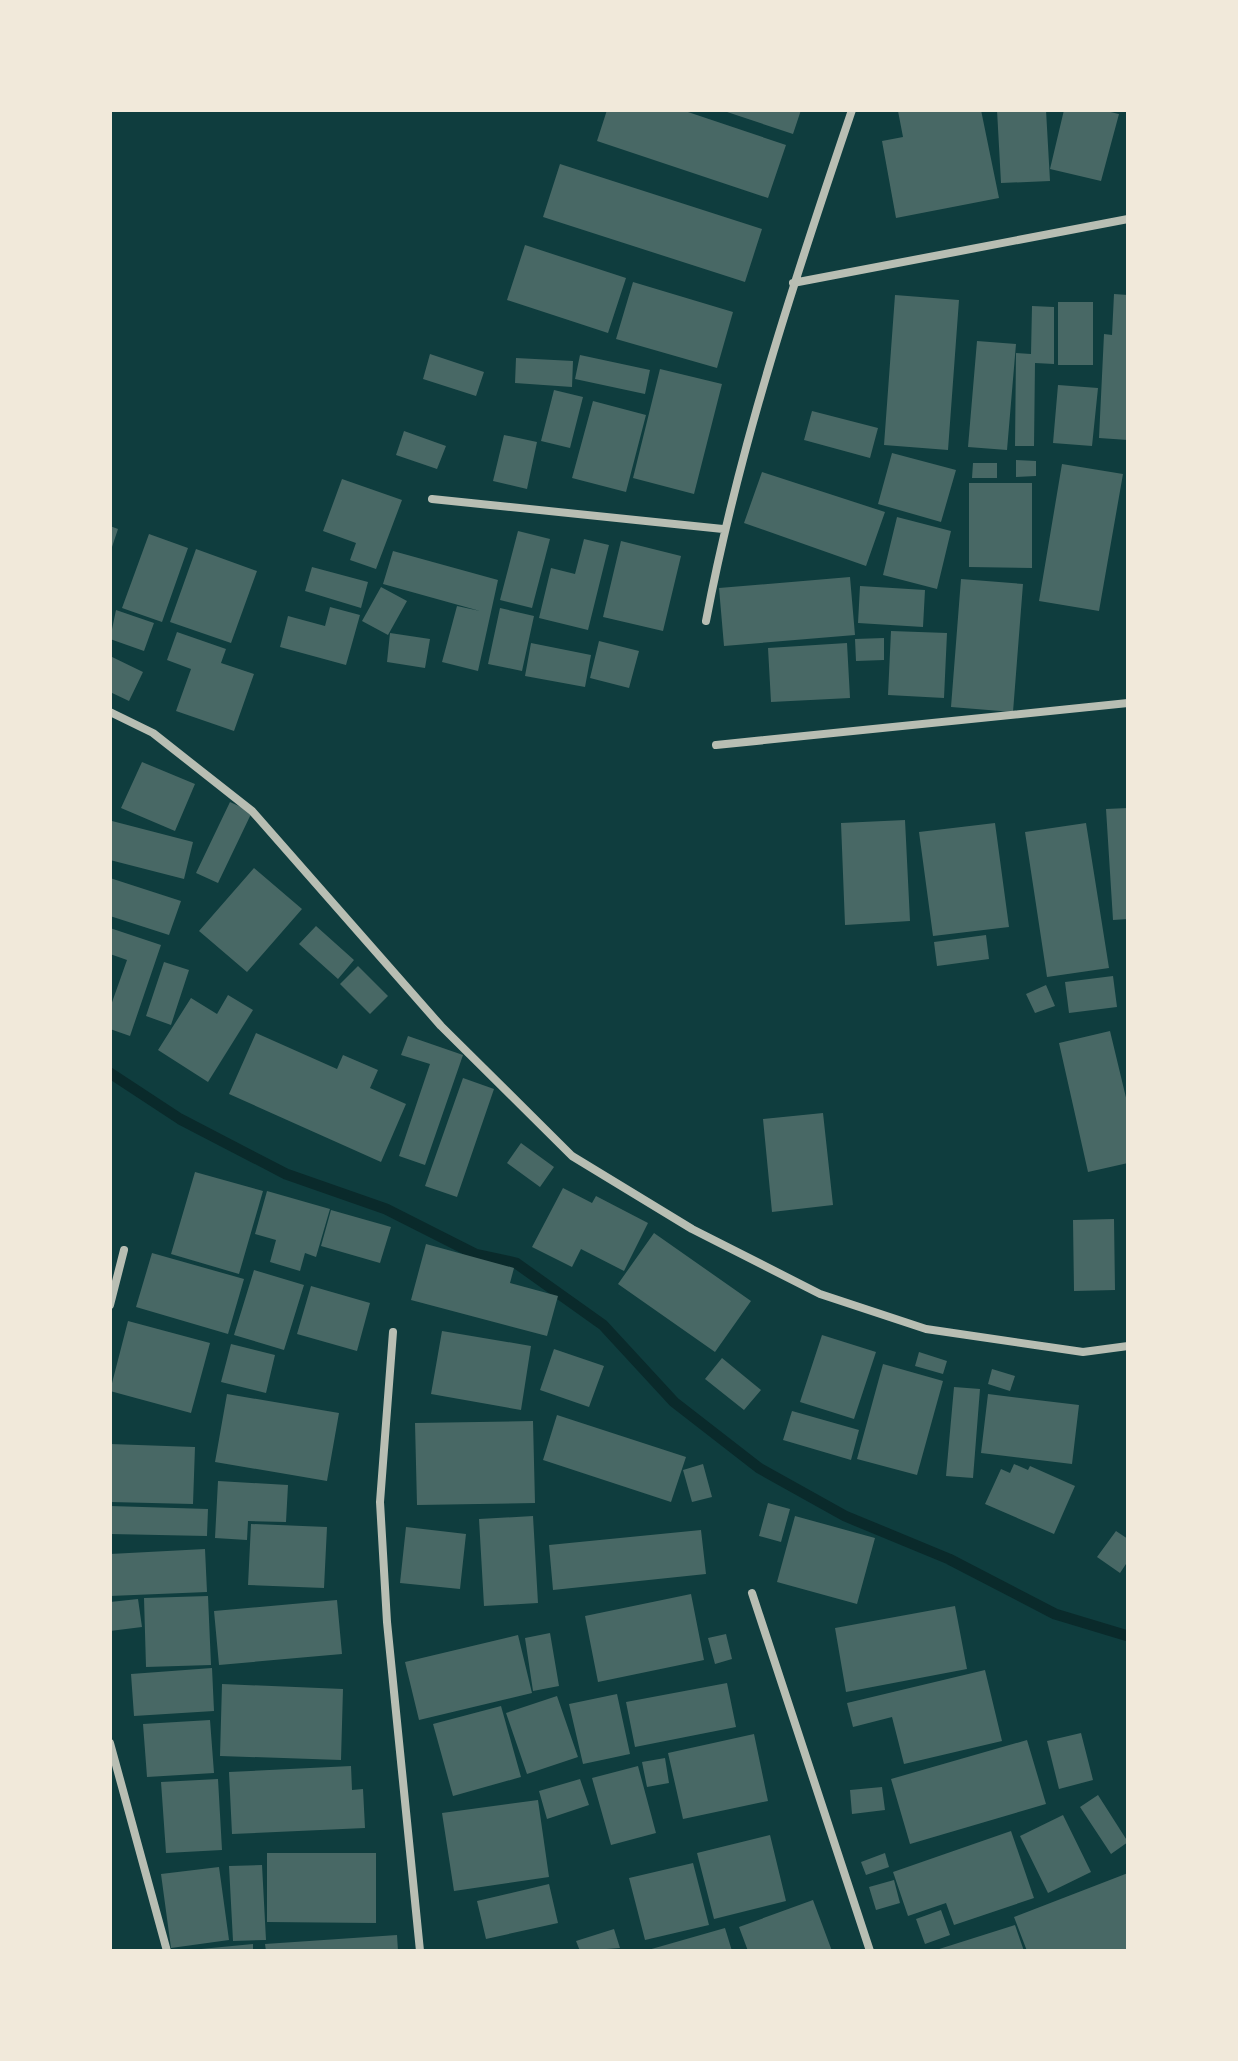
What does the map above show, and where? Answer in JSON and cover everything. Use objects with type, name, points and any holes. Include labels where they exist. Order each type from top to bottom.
[{"type":"street","points":[[706,621],[723,529],[793,283],[852,110]]},
{"type":"street","points":[[793,283],[1128,219]]},
{"type":"street","points":[[432,499],[723,529]]},
{"type":"street","points":[[716,745],[1128,703]]},
{"type":"street","points":[[110,712],[153,733],[252,811],[441,1026],[572,1156],[692,1229],[833,1298],[926,1329],[1083,1352],[1128,1346]]},
{"type":"street","points":[[110,1305],[124,1250]]},
{"type":"street","points":[[393,1332],[380,1502],[387,1622],[420,1951]]},
{"type":"street","points":[[752,1593],[870,1951]]},
{"type":"street","points":[[110,1743],[167,1951]]},
{"type":"building","points":[[607,110],[682,110],[786,145],[768,198],[597,141]]},
{"type":"building","points":[[721,110],[801,110],[793,134]]},
{"type":"building","points":[[981,110],[999,198],[896,218],[882,141],[903,137],[898,111]]},
{"type":"building","points":[[997,110],[1046,110],[1050,181],[1001,183]]},
{"type":"building","points":[[1064,110],[1102,110],[1119,114],[1101,181],[1050,169]]},
{"type":"building","points":[[560,164],[762,229],[745,282],[543,217]]},
{"type":"building","points":[[525,245],[626,278],[608,333],[507,300]]},
{"type":"building","points":[[633,282],[733,312],[717,368],[616,339]]},
{"type":"building","points":[[1114,294],[1128,295],[1128,440],[1099,438],[1104,334],[1112,335]]},
{"type":"building","points":[[895,295],[959,300],[948,450],[884,445]]},
{"type":"building","points":[[1058,302],[1093,302],[1093,365],[1058,365]]},
{"type":"building","points":[[1032,306],[1054,307],[1054,364],[1035,363],[1034,446],[1015,446],[1016,353],[1031,354]]},
{"type":"building","points":[[977,341],[1016,344],[1007,450],[968,447]]},
{"type":"building","points":[[430,354],[484,372],[476,396],[423,379]]},
{"type":"building","points":[[580,355],[650,370],[645,394],[575,379]]},
{"type":"building","points":[[516,358],[573,361],[572,387],[515,383]]},
{"type":"building","points":[[660,369],[722,384],[694,494],[633,478]]},
{"type":"building","points":[[1058,385],[1098,388],[1092,446],[1053,443]]},
{"type":"building","points":[[554,390],[583,397],[570,448],[541,441]]},
{"type":"building","points":[[593,401],[646,415],[626,492],[572,478]]},
{"type":"building","points":[[812,411],[878,428],[870,458],[804,440]]},
{"type":"building","points":[[404,431],[446,446],[437,469],[396,455]]},
{"type":"building","points":[[504,435],[537,442],[527,489],[493,481]]},
{"type":"building","points":[[892,453],[956,470],[941,522],[878,504]]},
{"type":"building","points":[[1016,460],[1036,461],[1036,476],[1016,477]]},
{"type":"building","points":[[973,463],[997,463],[997,478],[972,478]]},
{"type":"building","points":[[1062,464],[1123,474],[1099,611],[1039,601]]},
{"type":"building","points":[[762,472],[885,512],[866,566],[744,523]]},
{"type":"building","points":[[342,479],[402,500],[376,569],[350,560],[356,543],[323,531]]},
{"type":"building","points":[[969,483],[1032,483],[1032,568],[969,567]]},
{"type":"building","points":[[897,517],[951,531],[937,589],[883,575]]},
{"type":"building","points":[[110,526],[118,529],[111,550],[110,550]]},
{"type":"building","points":[[518,531],[550,539],[532,608],[500,600]]},
{"type":"building","points":[[149,534],[188,548],[162,622],[122,608]]},
{"type":"building","points":[[584,539],[609,545],[588,630],[539,618],[551,568],[575,574]]},
{"type":"building","points":[[621,541],[681,556],[663,631],[603,617]]},
{"type":"building","points":[[196,549],[257,571],[231,643],[170,622]]},
{"type":"building","points":[[393,551],[498,580],[478,671],[442,662],[457,606],[480,611],[383,584]]},
{"type":"building","points":[[312,567],[368,582],[361,608],[305,591]]},
{"type":"building","points":[[850,577],[855,635],[724,646],[719,588]]},
{"type":"building","points":[[961,579],[1023,584],[1013,712],[951,707]]},
{"type":"building","points":[[860,586],[925,590],[923,627],[858,623]]},
{"type":"building","points":[[381,587],[407,601],[388,635],[362,621]]},
{"type":"building","points":[[330,607],[360,615],[346,665],[280,647],[288,616],[325,626]]},
{"type":"building","points":[[500,608],[534,616],[522,671],[488,664]]},
{"type":"building","points":[[116,610],[154,623],[144,651],[110,639]]},
{"type":"building","points":[[891,631],[947,633],[944,698],[888,695]]},
{"type":"building","points":[[177,632],[226,649],[221,663],[254,674],[234,731],[176,711],[191,669],[167,660]]},
{"type":"building","points":[[390,633],[430,639],[425,668],[387,662]]},
{"type":"building","points":[[884,638],[884,660],[856,661],[855,639]]},
{"type":"building","points":[[599,641],[639,651],[629,688],[590,678]]},
{"type":"building","points":[[531,643],[591,655],[585,687],[525,676]]},
{"type":"building","points":[[847,643],[850,698],[771,702],[768,648]]},
{"type":"building","points":[[110,656],[143,672],[129,701],[110,692]]},
{"type":"building","points":[[142,762],[195,784],[175,831],[121,808]]},
{"type":"building","points":[[230,802],[252,812],[218,883],[196,873]]},
{"type":"building","points":[[1128,808],[1128,919],[1113,920],[1106,809]]},
{"type":"building","points":[[905,820],[910,921],[845,925],[841,823]]},
{"type":"building","points":[[112,821],[193,842],[184,879],[110,860]]},
{"type":"building","points":[[995,823],[1009,927],[933,936],[919,832]]},
{"type":"building","points":[[1086,823],[1109,968],[1047,977],[1025,832]]},
{"type":"building","points":[[254,868],[302,909],[247,972],[199,931]]},
{"type":"building","points":[[110,878],[181,901],[169,935],[110,916]]},
{"type":"building","points":[[316,926],[354,960],[338,979],[299,944]]},
{"type":"building","points":[[110,928],[161,945],[130,1036],[110,1029],[110,1008],[127,960],[110,954]]},
{"type":"building","points":[[986,935],[989,959],[937,966],[934,942]]},
{"type":"building","points":[[164,962],[189,970],[171,1025],[146,1016]]},
{"type":"building","points":[[358,966],[388,996],[370,1014],[340,984]]},
{"type":"building","points":[[1113,976],[1117,1007],[1069,1013],[1065,982]]},
{"type":"building","points":[[1046,985],[1055,1006],[1035,1013],[1026,994]]},
{"type":"building","points":[[228,995],[253,1010],[208,1082],[158,1050],[191,998],[217,1014]]},
{"type":"building","points":[[1110,1031],[1128,1106],[1128,1163],[1088,1172],[1059,1043]]},
{"type":"building","points":[[256,1033],[337,1069],[343,1055],[378,1070],[370,1088],[406,1104],[381,1162],[229,1094]]},
{"type":"building","points":[[408,1036],[463,1055],[425,1165],[399,1156],[430,1064],[401,1055]]},
{"type":"building","points":[[463,1078],[494,1089],[457,1197],[425,1186]]},
{"type":"building","points":[[823,1113],[833,1205],[772,1212],[763,1119]]},
{"type":"building","points":[[521,1143],[554,1167],[540,1187],[507,1163]]},
{"type":"building","points":[[195,1172],[263,1191],[239,1274],[171,1254]]},
{"type":"building","points":[[563,1188],[592,1203],[596,1196],[648,1223],[624,1271],[581,1249],[572,1267],[532,1247]]},
{"type":"building","points":[[267,1191],[330,1209],[316,1257],[305,1253],[300,1271],[270,1262],[276,1240],[255,1234]]},
{"type":"building","points":[[331,1210],[391,1227],[380,1263],[321,1246]]},
{"type":"building","points":[[1114,1219],[1115,1290],[1074,1291],[1073,1220]]},
{"type":"building","points":[[654,1233],[751,1301],[715,1352],[618,1284]]},
{"type":"building","points":[[426,1244],[514,1268],[510,1283],[558,1296],[547,1336],[411,1300]]},
{"type":"building","points":[[152,1253],[244,1279],[228,1334],[136,1307]]},
{"type":"building","points":[[254,1270],[304,1285],[284,1350],[234,1335]]},
{"type":"building","points":[[311,1286],[370,1303],[357,1351],[297,1334]]},
{"type":"building","points":[[128,1321],[210,1343],[191,1413],[110,1391]]},
{"type":"building","points":[[442,1331],[531,1346],[521,1410],[431,1394]]},
{"type":"building","points":[[822,1335],[876,1352],[854,1419],[800,1402]]},
{"type":"building","points":[[231,1344],[275,1355],[266,1393],[221,1382]]},
{"type":"building","points":[[554,1349],[604,1366],[589,1407],[540,1390]]},
{"type":"building","points":[[919,1352],[947,1361],[943,1374],[915,1366]]},
{"type":"building","points":[[722,1358],[761,1390],[744,1410],[705,1379]]},
{"type":"building","points":[[883,1364],[943,1381],[917,1475],[857,1459]]},
{"type":"building","points":[[992,1369],[1015,1376],[1010,1391],[988,1384]]},
{"type":"building","points":[[954,1387],[980,1389],[973,1478],[946,1476]]},
{"type":"building","points":[[227,1394],[339,1413],[327,1481],[215,1462]]},
{"type":"building","points":[[988,1394],[1079,1405],[1072,1464],[981,1453]]},
{"type":"building","points":[[792,1411],[859,1430],[851,1460],[783,1440]]},
{"type":"building","points":[[557,1415],[686,1457],[671,1502],[543,1460]]},
{"type":"building","points":[[533,1421],[535,1503],[417,1505],[415,1423]]},
{"type":"building","points":[[110,1444],[195,1447],[193,1504],[110,1502]]},
{"type":"building","points":[[703,1464],[712,1497],[692,1502],[683,1470]]},
{"type":"building","points":[[1014,1464],[1028,1470],[1030,1466],[1075,1486],[1054,1534],[985,1504],[1001,1469],[1010,1473]]},
{"type":"building","points":[[218,1481],[288,1485],[286,1522],[248,1521],[247,1540],[215,1538]]},
{"type":"building","points":[[768,1503],[790,1509],[781,1542],[759,1536]]},
{"type":"building","points":[[110,1506],[208,1509],[207,1536],[110,1534]]},
{"type":"building","points":[[533,1516],[538,1603],[484,1606],[479,1519]]},
{"type":"building","points":[[795,1516],[875,1538],[857,1604],[777,1582]]},
{"type":"building","points":[[251,1524],[327,1527],[324,1588],[248,1585]]},
{"type":"building","points":[[406,1527],[466,1534],[460,1589],[400,1583]]},
{"type":"building","points":[[701,1530],[706,1574],[553,1590],[549,1545]]},
{"type":"building","points":[[1116,1531],[1128,1539],[1128,1561],[1120,1573],[1097,1557]]},
{"type":"building","points":[[205,1549],[207,1592],[110,1596],[110,1554]]},
{"type":"building","points":[[691,1594],[704,1660],[598,1682],[585,1616]]},
{"type":"building","points":[[208,1596],[211,1665],[146,1667],[144,1598]]},
{"type":"building","points":[[138,1599],[142,1627],[110,1631],[110,1602]]},
{"type":"building","points":[[337,1600],[342,1654],[219,1665],[214,1611]]},
{"type":"building","points":[[955,1606],[967,1669],[846,1692],[835,1628]]},
{"type":"building","points":[[550,1633],[559,1686],[533,1691],[525,1638]]},
{"type":"building","points":[[726,1634],[732,1659],[715,1664],[708,1638]]},
{"type":"building","points":[[518,1635],[532,1693],[419,1720],[405,1662]]},
{"type":"building","points":[[212,1668],[214,1711],[134,1716],[131,1674]]},
{"type":"building","points":[[985,1670],[1002,1741],[904,1764],[892,1717],[853,1727],[847,1703]]},
{"type":"building","points":[[727,1683],[736,1727],[635,1747],[626,1702]]},
{"type":"building","points":[[222,1684],[343,1689],[341,1760],[220,1756]]},
{"type":"building","points":[[617,1694],[630,1754],[583,1764],[569,1704]]},
{"type":"building","points":[[557,1696],[578,1757],[527,1774],[506,1713]]},
{"type":"building","points":[[501,1706],[521,1777],[453,1796],[433,1724]]},
{"type":"building","points":[[210,1720],[214,1773],[147,1777],[143,1724]]},
{"type":"building","points":[[1081,1733],[1093,1780],[1059,1789],[1047,1741]]},
{"type":"building","points":[[754,1734],[768,1801],[683,1819],[668,1753]]},
{"type":"building","points":[[1027,1740],[1046,1804],[910,1844],[891,1779]]},
{"type":"building","points":[[665,1758],[669,1783],[647,1787],[642,1762]]},
{"type":"building","points":[[351,1766],[352,1790],[363,1789],[365,1828],[232,1834],[229,1772]]},
{"type":"building","points":[[638,1766],[656,1833],[611,1845],[592,1778]]},
{"type":"building","points":[[218,1779],[222,1850],[166,1853],[161,1782]]},
{"type":"building","points":[[580,1779],[589,1805],[547,1819],[539,1791]]},
{"type":"building","points":[[882,1787],[885,1810],[852,1814],[850,1790]]},
{"type":"building","points":[[1098,1795],[1128,1842],[1111,1854],[1080,1807]]},
{"type":"building","points":[[538,1800],[549,1877],[454,1891],[442,1813]]},
{"type":"building","points":[[1063,1815],[1091,1872],[1048,1893],[1020,1836]]},
{"type":"building","points":[[1011,1831],[1034,1898],[954,1925],[946,1903],[908,1916],[893,1872]]},
{"type":"building","points":[[770,1835],[786,1901],[714,1919],[697,1853]]},
{"type":"building","points":[[267,1853],[376,1853],[376,1923],[267,1922]]},
{"type":"building","points":[[885,1853],[889,1867],[866,1875],[861,1862]]},
{"type":"building","points":[[693,1863],[709,1925],[645,1940],[629,1878]]},
{"type":"building","points":[[262,1865],[266,1940],[233,1941],[229,1866]]},
{"type":"building","points":[[219,1867],[229,1940],[171,1948],[161,1874]]},
{"type":"building","points":[[1128,1873],[1128,1951],[1027,1951],[1014,1917]]},
{"type":"building","points":[[894,1880],[900,1903],[876,1910],[869,1887]]},
{"type":"building","points":[[549,1884],[558,1923],[486,1939],[477,1901]]},
{"type":"building","points":[[813,1900],[832,1951],[748,1951],[739,1927]]},
{"type":"building","points":[[941,1910],[950,1935],[925,1944],[916,1919]]},
{"type":"building","points":[[1015,1925],[1024,1951],[936,1951],[936,1950]]},
{"type":"building","points":[[725,1928],[732,1951],[636,1951],[648,1950]]},
{"type":"building","points":[[614,1929],[620,1948],[580,1951],[576,1941]]},
{"type":"building","points":[[397,1935],[398,1951],[266,1951],[265,1944]]},
{"type":"building","points":[[253,1944],[253,1951],[201,1951],[201,1949]]},
{"type":"waterway","points":[[110,1073],[180,1119],[286,1174],[386,1209],[475,1254],[516,1263],[603,1325],[674,1402],[759,1468],[845,1516],[949,1559],[1055,1614],[1128,1636]]}]
